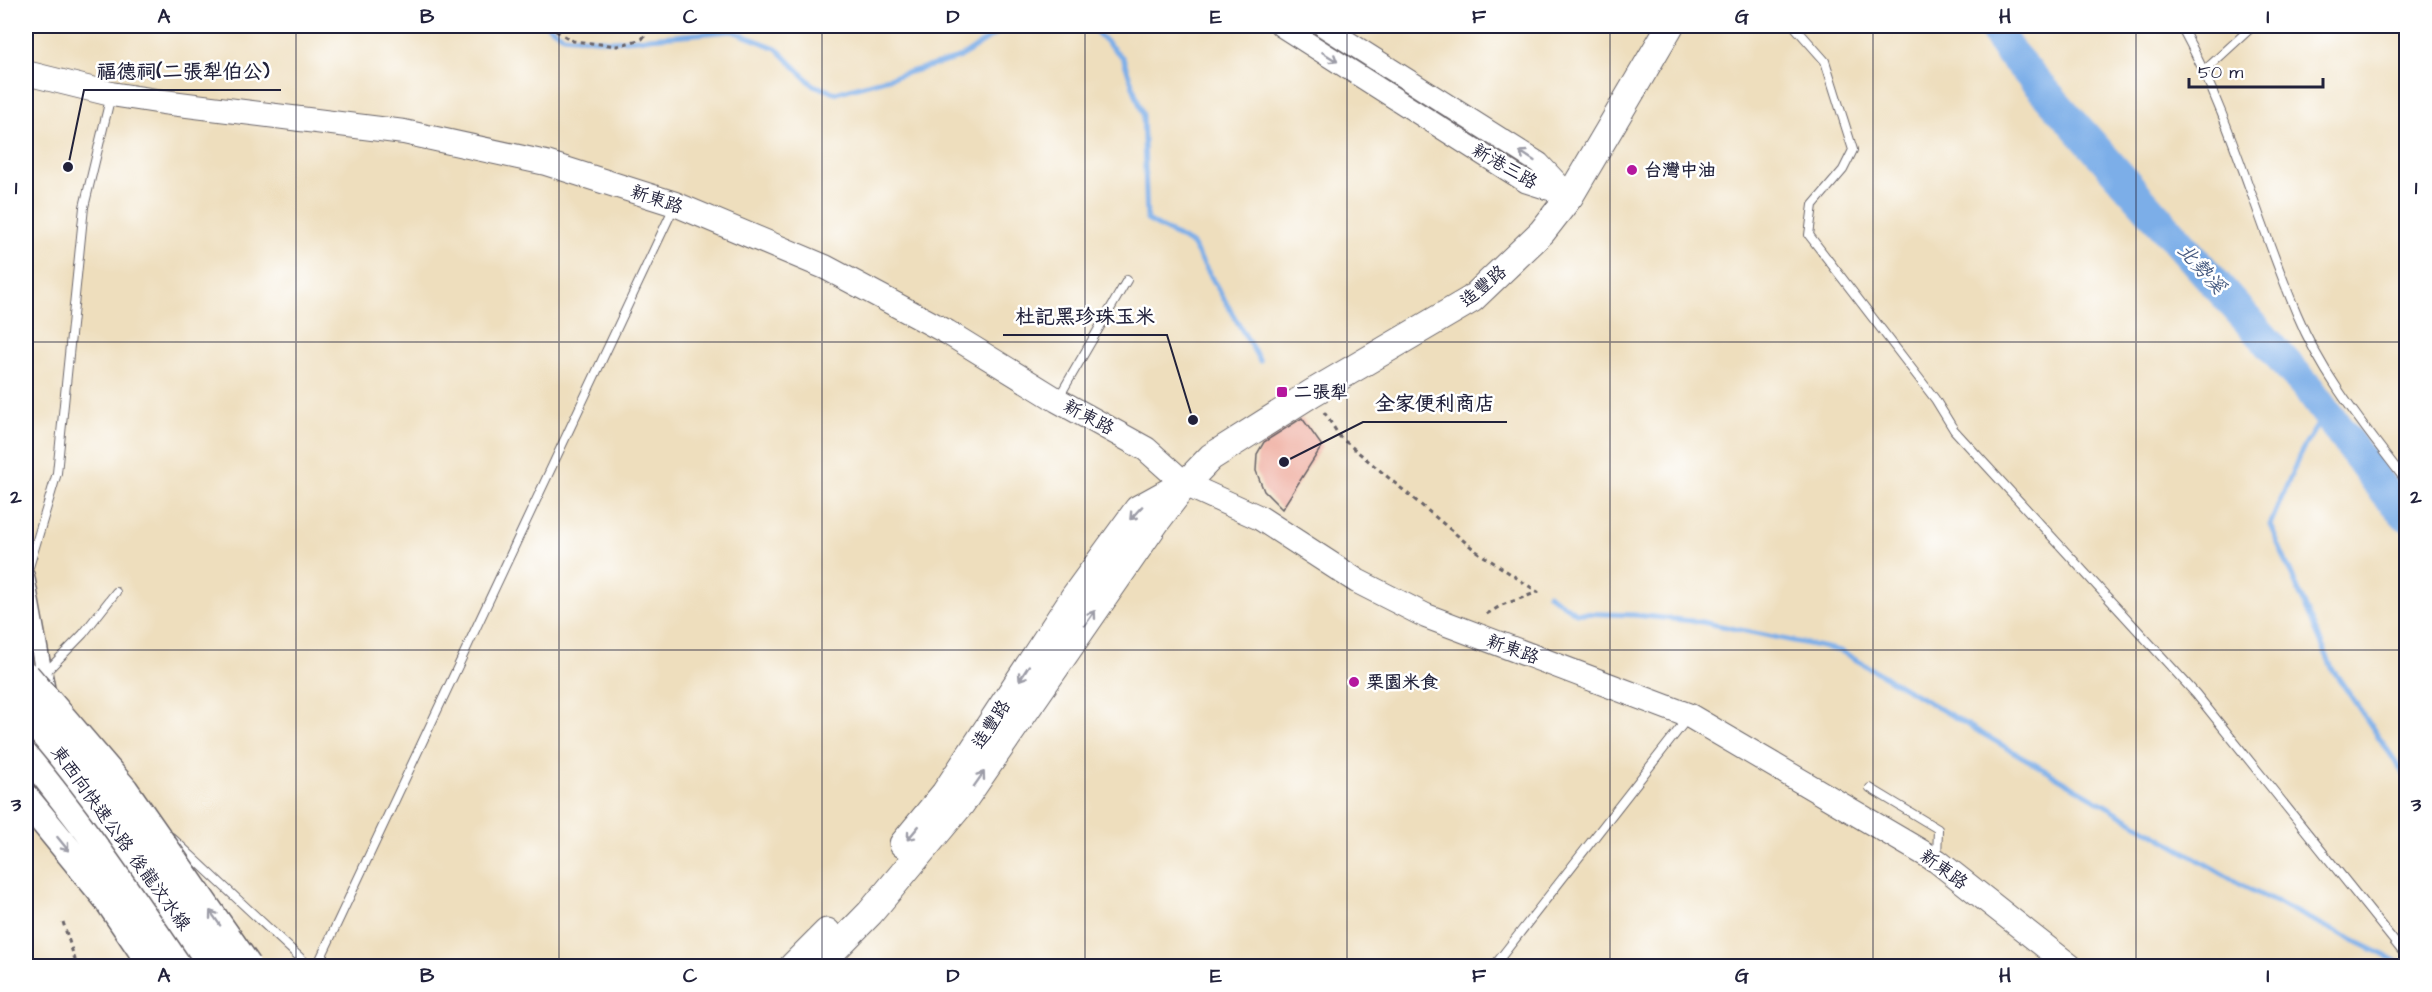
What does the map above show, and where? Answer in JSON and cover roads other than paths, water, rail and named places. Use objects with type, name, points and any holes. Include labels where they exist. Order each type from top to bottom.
[{"type":"highway","points":[[35,675],[124,790],[247,966]]},
{"type":"highway","name":"東西向快速公路 後龍汶水線","points":[[26,713],[54,744],[213,966]]},
{"type":"highway","name":"東西向快速公路 後龍汶水線","points":[[26,750],[130,885],[184,966]]},
{"type":"highway","points":[[26,799],[107,898],[153,966]]},
{"type":"main road","name":"造豐路","points":[[818,966],[870,913],[961,804],[1156,522],[1185,484],[1211,457],[1312,393],[1472,299],[1542,232],[1570,196],[1670,26]]},
{"type":"main road","name":"新東路","points":[[26,73],[111,94],[404,132],[546,163],[675,204],[825,267],[947,332],[1057,400],[1146,449],[1185,484],[1260,518],[1357,581],[1426,616],[1658,701],[1690,716],[1937,861],[2070,966]]},
{"type":"main road","name":"造豐路","points":[[793,966],[856,901],[945,793],[1074,597],[1138,508],[1185,484]]},
{"type":"street","name":"新港三路","points":[[1281,26],[1526,182],[1570,196]]},
{"type":"street","name":"新港三路","points":[[1323,26],[1539,163],[1570,196]]},
{"type":"street","points":[[26,576],[35,675],[76,800],[192,966]]},
{"type":"lane","points":[[1794,26],[1825,61],[1853,150],[1843,170],[1813,205],[1809,235],[1935,399],[1954,430],[2196,694],[2406,956]]},
{"type":"lane","points":[[2181,26],[2205,70],[2297,315],[2336,391],[2406,481]]},
{"type":"lane","points":[[2205,70],[2253,26]]},
{"type":"lane","points":[[26,576],[57,473],[84,207],[111,94]]},
{"type":"lane","points":[[317,966],[675,204]]},
{"type":"lane","points":[[1057,400],[1126,279]]},
{"type":"lane","points":[[35,675],[83,634],[116,592]]},
{"type":"lane","points":[[1494,966],[1690,716]]},
{"type":"lane","points":[[68,740],[309,966]]},
{"type":"lane","points":[[1870,788],[1938,829],[1937,861]]},
{"type":"waterway","points":[[548,26],[563,36],[613,41],[732,31],[776,48],[813,85],[836,93],[959,58],[1008,26]]},
{"type":"waterway","points":[[1090,26],[1123,58],[1143,115],[1147,220],[1192,244],[1260,361]]},
{"type":"waterway","name":"北勢溪","points":[[1993,26],[2009,51],[2308,388],[2385,492],[2406,515]]},
{"type":"waterway","points":[[2326,411],[2301,452],[2270,525],[2333,670],[2406,777]]},
{"type":"waterway","points":[[1548,594],[1576,613],[1635,615],[1702,622],[1841,651],[2245,887],[2406,966]]},
{"type":"place","name":"福德祠(二張犁伯公)","points":[[68,167]]},
{"type":"place","name":"台灣中油","points":[[1632,170]]},
{"type":"place","name":"二張犁","points":[[1282,392]]},
{"type":"place","name":"杜記黑珍珠玉米","points":[[1193,420]]},
{"type":"place","name":"全家便利商店","points":[[1284,462]]},
{"type":"place","name":"栗園米食","points":[[1354,682]]}]
